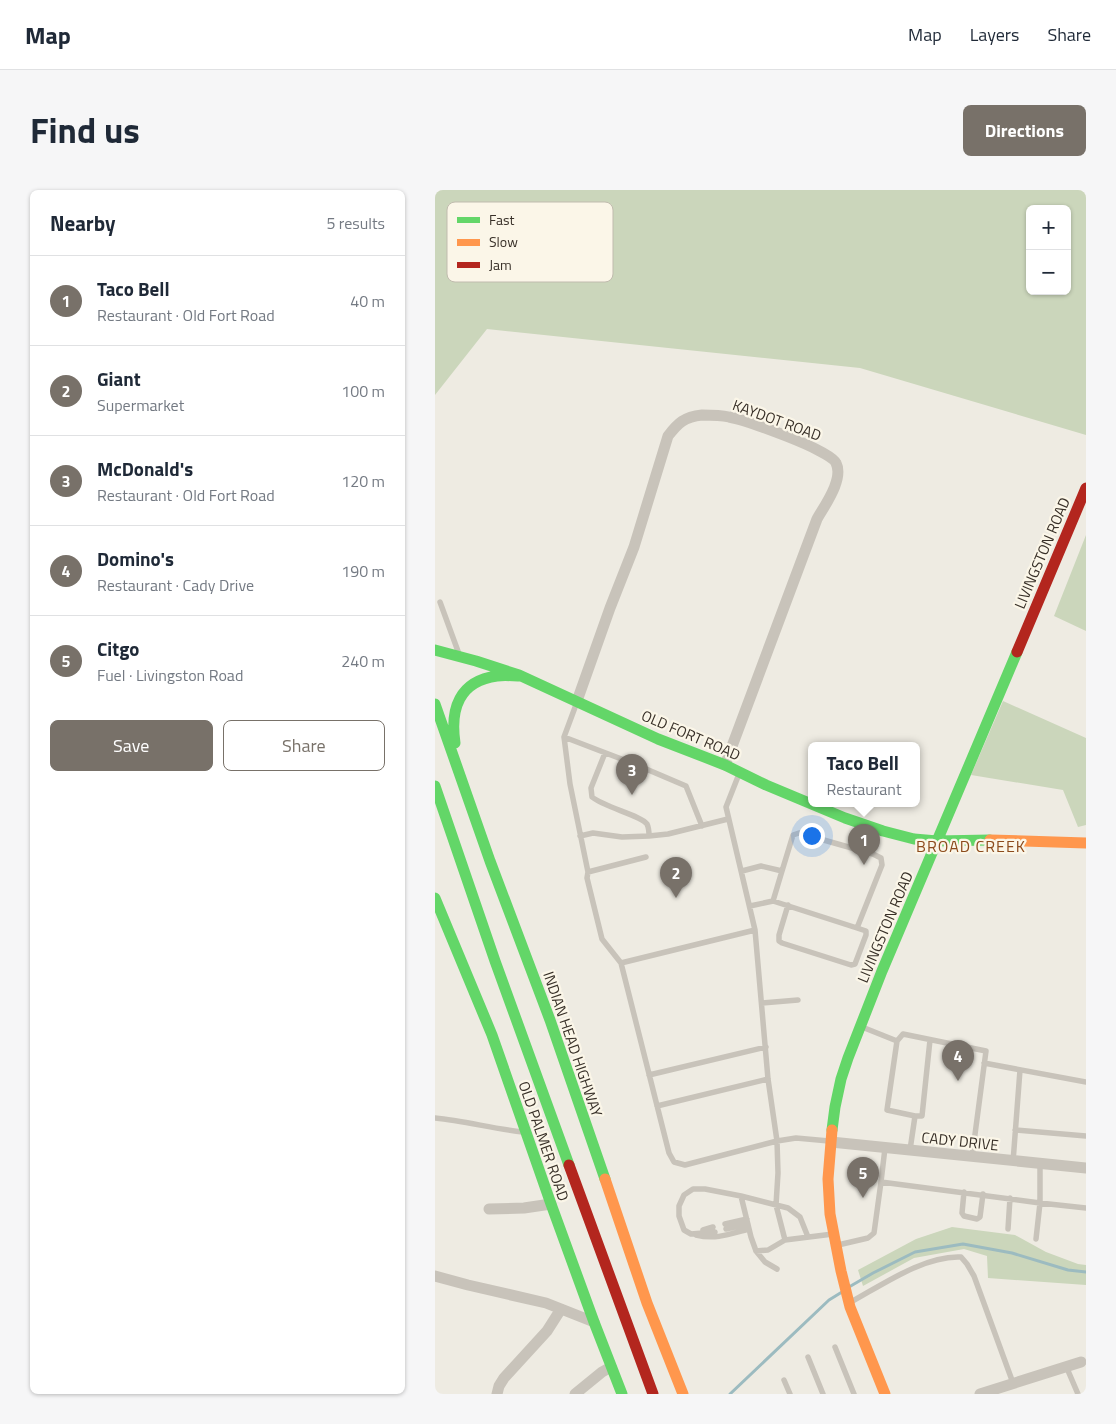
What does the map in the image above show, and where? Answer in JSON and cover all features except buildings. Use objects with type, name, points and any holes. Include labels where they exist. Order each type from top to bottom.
[{"type":"main road","name":"LIVINGSTON ROAD","points":[[885,1394],[849,1302],[835,1246],[830,1214],[828,1180],[831,1142],[835,1107],[841,1079],[860,1026],[1086,488]]},
{"type":"main road","name":"OLD FORT ROAD","points":[[435,650],[521,676],[658,739],[725,765],[766,785],[808,802]]},
{"type":"main road","points":[[465,787],[454,736],[453,719],[456,706],[463,693],[473,684],[495,676],[521,676]]},
{"type":"main road","name":"INDIAN HEAD HIGHWAY","points":[[435,704],[490,861],[550,1020],[647,1303],[683,1394]]},
{"type":"main road","points":[[435,786],[495,961],[653,1394]]},
{"type":"main road","name":"OLD FORT ROAD","points":[[821,807],[883,831],[914,839],[1086,843]]},
{"type":"main road","name":"OLD PALMER ROAD","points":[[435,898],[492,1035],[551,1204],[622,1394]]},
{"type":"street","name":"KAYDOT ROAD","points":[[577,701],[609,608],[634,547],[668,436],[679,422],[701,416],[730,417],[816,449],[830,456],[836,463],[837,482],[817,519],[725,765]]},
{"type":"street","name":"CADY DRIVE","points":[[831,1142],[1086,1168]]},
{"type":"street","points":[[489,1209],[524,1208],[551,1204]]},
{"type":"street","points":[[435,1276],[546,1303],[594,1322]]},
{"type":"street","points":[[497,1393],[504,1378],[547,1332],[561,1309]]},
{"type":"street","points":[[985,1393],[1083,1361]]},
{"type":"street","points":[[575,1394],[611,1367]]},
{"type":"lane","points":[[440,602],[460,656]]},
{"type":"lane","points":[[577,701],[564,737],[570,784],[588,872],[587,878],[602,939],[621,963],[669,1152],[674,1162],[685,1165],[777,1141],[796,1138],[831,1142]]},
{"type":"lane","points":[[564,737],[686,786],[702,826]]},
{"type":"lane","points":[[605,753],[591,788],[592,796],[612,808],[643,820],[647,824],[649,836]]},
{"type":"lane","points":[[740,772],[726,807],[755,930],[768,1079],[777,1141],[777,1205],[785,1240]]},
{"type":"lane","points":[[580,836],[593,833],[622,837],[668,834],[728,820]]},
{"type":"lane","points":[[773,901],[793,835],[799,833],[873,854],[881,858],[881,865],[857,928]]},
{"type":"lane","points":[[588,872],[646,857]]},
{"type":"lane","points":[[742,871],[761,866],[782,871]]},
{"type":"lane","points":[[750,906],[773,901],[788,905],[865,931],[866,935],[855,964],[851,965],[779,941],[788,905]]},
{"type":"lane","points":[[621,963],[755,930]]},
{"type":"lane","points":[[762,1003],[798,1000]]},
{"type":"lane","points":[[860,1026],[897,1041]]},
{"type":"lane","points":[[931,1040],[923,1116],[887,1110],[897,1041],[903,1034],[986,1051],[972,1157]]},
{"type":"lane","points":[[649,1075],[766,1047]]},
{"type":"lane","points":[[984,1063],[1086,1082]]},
{"type":"lane","points":[[1013,1162],[1020,1070]]},
{"type":"lane","points":[[657,1106],[768,1079]]},
{"type":"lane","points":[[910,1150],[915,1116]]},
{"type":"lane","points":[[435,1118],[525,1132]]},
{"type":"lane","points":[[1015,1130],[1086,1136]]},
{"type":"lane","points":[[835,1246],[868,1238],[874,1233],[885,1148]]},
{"type":"lane","points":[[1036,1239],[1040,1203],[1040,1164]]},
{"type":"lane","points":[[881,1182],[1086,1208]]},
{"type":"lane","points":[[748,1224],[723,1236],[708,1238],[691,1234],[684,1230],[679,1216],[679,1206],[684,1195],[693,1189],[705,1188],[741,1196],[788,1208],[800,1217],[808,1237]]},
{"type":"lane","points":[[964,1192],[962,1213],[964,1216],[977,1219],[980,1217],[983,1194]]},
{"type":"lane","points":[[741,1196],[757,1252],[765,1262],[777,1269]]},
{"type":"lane","points":[[1008,1229],[1010,1198]]},
{"type":"lane","points":[[725,1227],[748,1224]]},
{"type":"lane","points":[[691,1234],[714,1229]]},
{"type":"lane","points":[[757,1252],[768,1250],[785,1240],[833,1234]]},
{"type":"lane","points":[[849,1302],[922,1264],[951,1256],[961,1257],[974,1276],[1013,1383]]},
{"type":"lane","points":[[835,1347],[854,1394]]},
{"type":"lane","points":[[808,1357],[823,1394]]},
{"type":"lane","points":[[1066,1366],[1078,1394]]},
{"type":"lane","points":[[784,1380],[790,1394]]},
{"type":"green space","points":[[435,190],[1086,190],[1086,435],[860,368],[487,329],[435,395]]},
{"type":"green space","points":[[1086,535],[1086,631],[1054,616]]},
{"type":"green space","points":[[1003,701],[1086,738],[1086,825],[1078,827],[1063,790],[971,775]]},
{"type":"green space","points":[[952,1227],[1015,1235],[1046,1252],[1078,1264],[1086,1265],[1086,1285],[988,1278],[987,1256],[964,1249],[914,1258],[863,1286],[858,1270],[916,1239]]},
{"type":"waterway","points":[[849,1287],[915,1252],[963,1244],[1012,1253],[1068,1270],[1086,1272]]},
{"type":"waterway","points":[[730,1394],[829,1300],[842,1292]]},
{"type":"traffic: fast","points":[[435,650],[519,675],[658,739],[725,765],[808,803]]},
{"type":"traffic: fast","points":[[832,1130],[841,1079],[848,1058],[882,971],[1017,652]]},
{"type":"traffic: fast","points":[[455,743],[454,719],[456,708],[466,690],[484,679],[500,676],[521,676]]},
{"type":"traffic: fast","points":[[435,704],[490,861],[550,1020],[605,1179]]},
{"type":"traffic: fast","points":[[435,786],[495,961],[569,1165]]},
{"type":"traffic: fast","points":[[819,807],[883,831],[914,839],[937,841],[990,840]]},
{"type":"traffic: fast","points":[[435,898],[492,1035],[551,1204],[622,1394]]},
{"type":"traffic: slow","points":[[990,840],[1086,843]]},
{"type":"traffic: slow","points":[[832,1130],[828,1179],[830,1214],[841,1271],[850,1307],[885,1394]]},
{"type":"traffic: slow","points":[[605,1179],[647,1303],[683,1394]]},
{"type":"traffic: jam","points":[[1017,652],[1086,488]]},
{"type":"traffic: jam","points":[[569,1165],[653,1394]]},
{"type":"place","name":"McDonald's","points":[[632,795]]},
{"type":"place","name":"Taco Bell","points":[[864,865]]},
{"type":"place","name":"Giant","points":[[676,898]]},
{"type":"place","name":"Domino's","points":[[958,1081]]},
{"type":"place","name":"Citgo","points":[[863,1198]]},
{"type":"district","name":"BROAD CREEK","points":[[971,846]]}]
